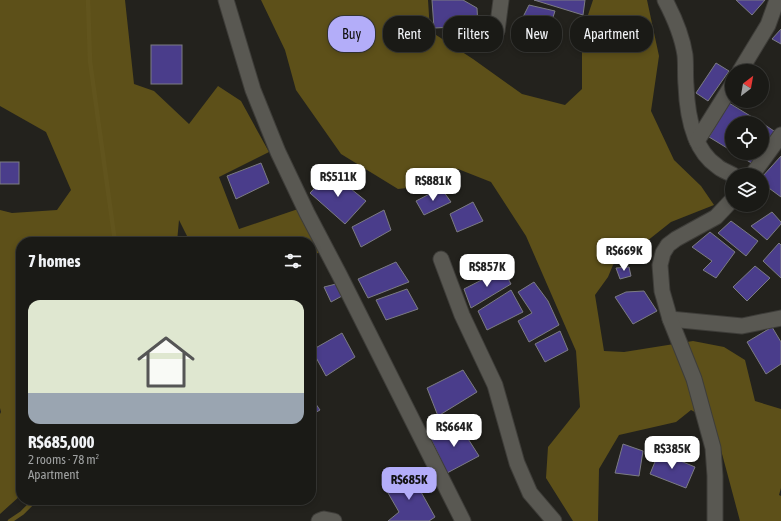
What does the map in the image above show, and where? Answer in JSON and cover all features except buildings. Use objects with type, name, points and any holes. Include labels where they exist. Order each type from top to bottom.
[{"type":"street","points":[[226,0],[253,90],[278,152],[464,521]]},
{"type":"street","points":[[498,16],[501,0]]},
{"type":"street","points":[[665,0],[675,18],[685,55],[688,116],[704,154],[716,166],[725,171]]},
{"type":"street","points":[[744,64],[768,25],[778,0]]},
{"type":"street","points":[[697,140],[725,96]]},
{"type":"street","points":[[757,168],[781,135]]},
{"type":"street","points":[[715,521],[715,476],[713,448],[694,378],[670,319],[662,291],[660,266],[663,253],[668,245],[716,216],[725,207]]},
{"type":"street","points":[[441,259],[462,315],[495,384],[517,463],[530,493],[554,521]]},
{"type":"street","points":[[670,319],[742,326],[781,318]]},
{"type":"street","points":[[319,521],[324,519],[334,521]]},
{"type":"shaded area","points":[[0,0],[125,0],[134,84],[154,91],[189,124],[218,86],[241,101],[269,152],[219,177],[239,229],[301,208],[325,251],[316,254],[316,237],[188,237],[179,220],[177,237],[16,237],[16,500],[0,514],[0,210],[12,213],[57,210],[71,190],[46,132],[0,106]]},
{"type":"shaded area","points":[[261,0],[428,0],[429,16],[383,16],[383,52],[435,52],[435,34],[443,39],[443,52],[462,52],[522,94],[565,105],[582,89],[582,52],[653,52],[653,28],[659,56],[651,111],[674,160],[701,186],[714,205],[671,222],[642,245],[622,253],[613,265],[608,277],[595,295],[604,351],[624,352],[693,341],[724,347],[745,360],[755,401],[781,409],[781,488],[779,495],[781,496],[781,521],[740,521],[721,450],[708,419],[691,410],[676,422],[619,435],[599,469],[598,521],[573,521],[546,478],[548,447],[580,407],[576,351],[526,236],[491,182],[458,169],[424,186],[398,189],[341,154],[296,90],[285,50]]},
{"type":"shaded area","points":[[593,0],[647,0],[650,16],[588,16]]},
{"type":"waterway","points":[[88,0],[90,61],[114,237]]},
{"type":"waterway","points":[[10,521],[22,513],[30,505]]}]
